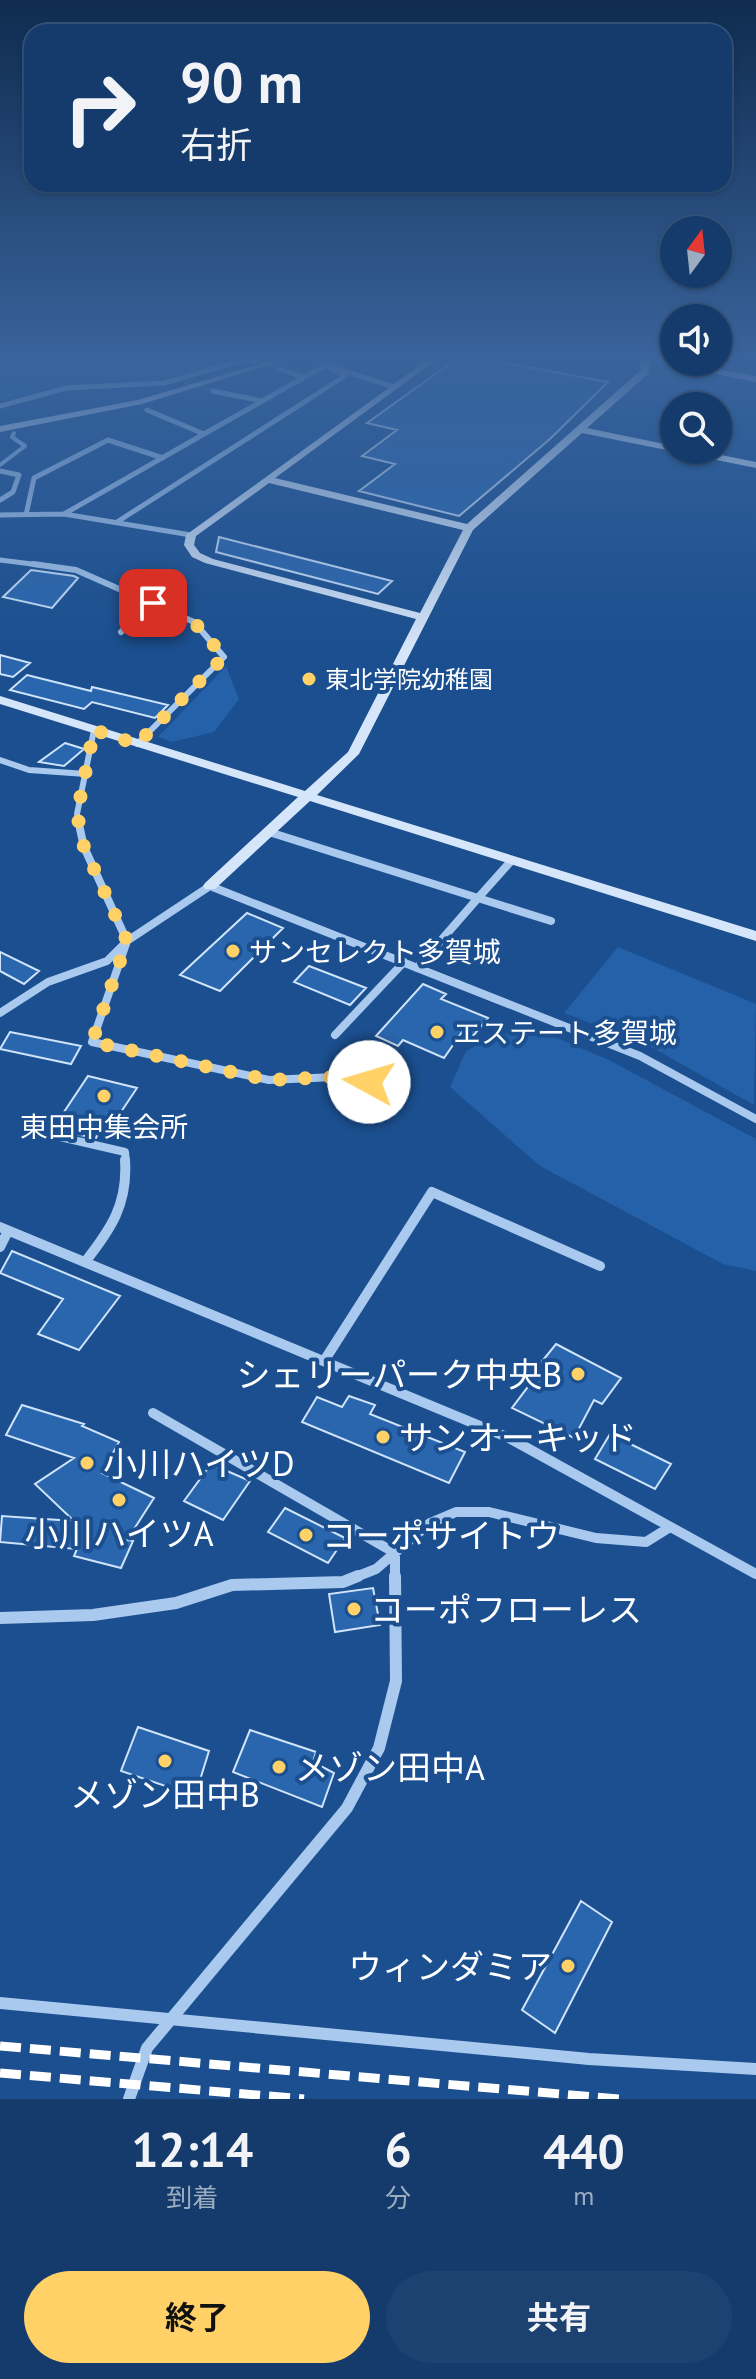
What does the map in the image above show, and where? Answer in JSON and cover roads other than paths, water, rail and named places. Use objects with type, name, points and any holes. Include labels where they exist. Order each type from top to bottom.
[{"type":"street","points":[[26,515],[34,478],[83,453]]},
{"type":"street","points":[[148,453],[163,458]]},
{"type":"street","points":[[64,514],[172,453]]},
{"type":"street","points":[[117,522],[225,453]]},
{"type":"street","points":[[302,453],[191,535],[189,545],[196,555],[425,618]]},
{"type":"street","points":[[0,1013],[48,982],[107,961],[127,941],[210,886],[353,754],[469,528],[555,453]]},
{"type":"street","points":[[732,460],[756,465]]},
{"type":"street","points":[[0,471],[19,475],[13,492],[0,500]]},
{"type":"street","points":[[266,479],[469,528]]},
{"type":"street","points":[[0,515],[64,514],[191,535]]},
{"type":"street","points":[[1,562],[76,570],[194,622],[224,657],[137,744]]},
{"type":"street","points":[[121,632],[153,603]]},
{"type":"street","points":[[0,700],[756,936]]},
{"type":"street","points":[[94,730],[77,814],[84,847],[127,941],[92,1042],[269,1080],[324,1077],[369,1082]]},
{"type":"street","points":[[0,760],[29,770],[86,774]]},
{"type":"street","points":[[269,832],[551,921]]},
{"type":"street","points":[[417,968],[512,860]]},
{"type":"street","points":[[210,886],[640,1056],[756,1119]]},
{"type":"street","points":[[335,1035],[404,962]]},
{"type":"street","points":[[60,1137],[125,1152],[127,1182],[123,1212],[85,1262]]},
{"type":"street","points":[[324,1361],[432,1192],[600,1266]]},
{"type":"street","points":[[0,1247],[4,1229],[509,1438],[756,1574]]},
{"type":"street","points":[[153,1413],[395,1553]]},
{"type":"street","points":[[0,1618],[121,1611],[176,1603],[232,1585],[343,1582],[376,1569],[430,1523],[456,1512],[489,1512],[596,1538],[646,1542],[670,1527]]},
{"type":"street","points":[[129,2099],[147,2048],[347,1808],[379,1748],[396,1681],[395,1553]]},
{"type":"street","points":[[0,2003],[589,2059],[756,2069]]},
{"type":"waterway","points":[[0,465],[16,453]]},
{"type":"railway","points":[[0,2046],[619,2099]]},
{"type":"railway","points":[[0,2073],[304,2099]]},
{"type":"place","name":"東北学院幼稚園","points":[[309,679]]},
{"type":"place","name":"サンセレクト多賀城","points":[[233,951]]},
{"type":"place","name":"エステート多賀城","points":[[437,1032]]},
{"type":"place","name":"東田中集会所","points":[[104,1096]]},
{"type":"place","name":"シェリーパーク中央B","points":[[578,1374]]},
{"type":"place","name":"サンオーキッド","points":[[383,1437]]},
{"type":"place","name":"小川ハイツD","points":[[87,1463]]},
{"type":"place","name":"小川ハイツA","points":[[119,1500]]},
{"type":"place","name":"コーポサイトウ","points":[[306,1535]]},
{"type":"place","name":"コーポフローレス","points":[[354,1609]]},
{"type":"place","name":"メゾン田中B","points":[[165,1761]]},
{"type":"place","name":"メゾン田中A","points":[[279,1767]]},
{"type":"place","name":"ウィンダミア","points":[[568,1966]]}]
